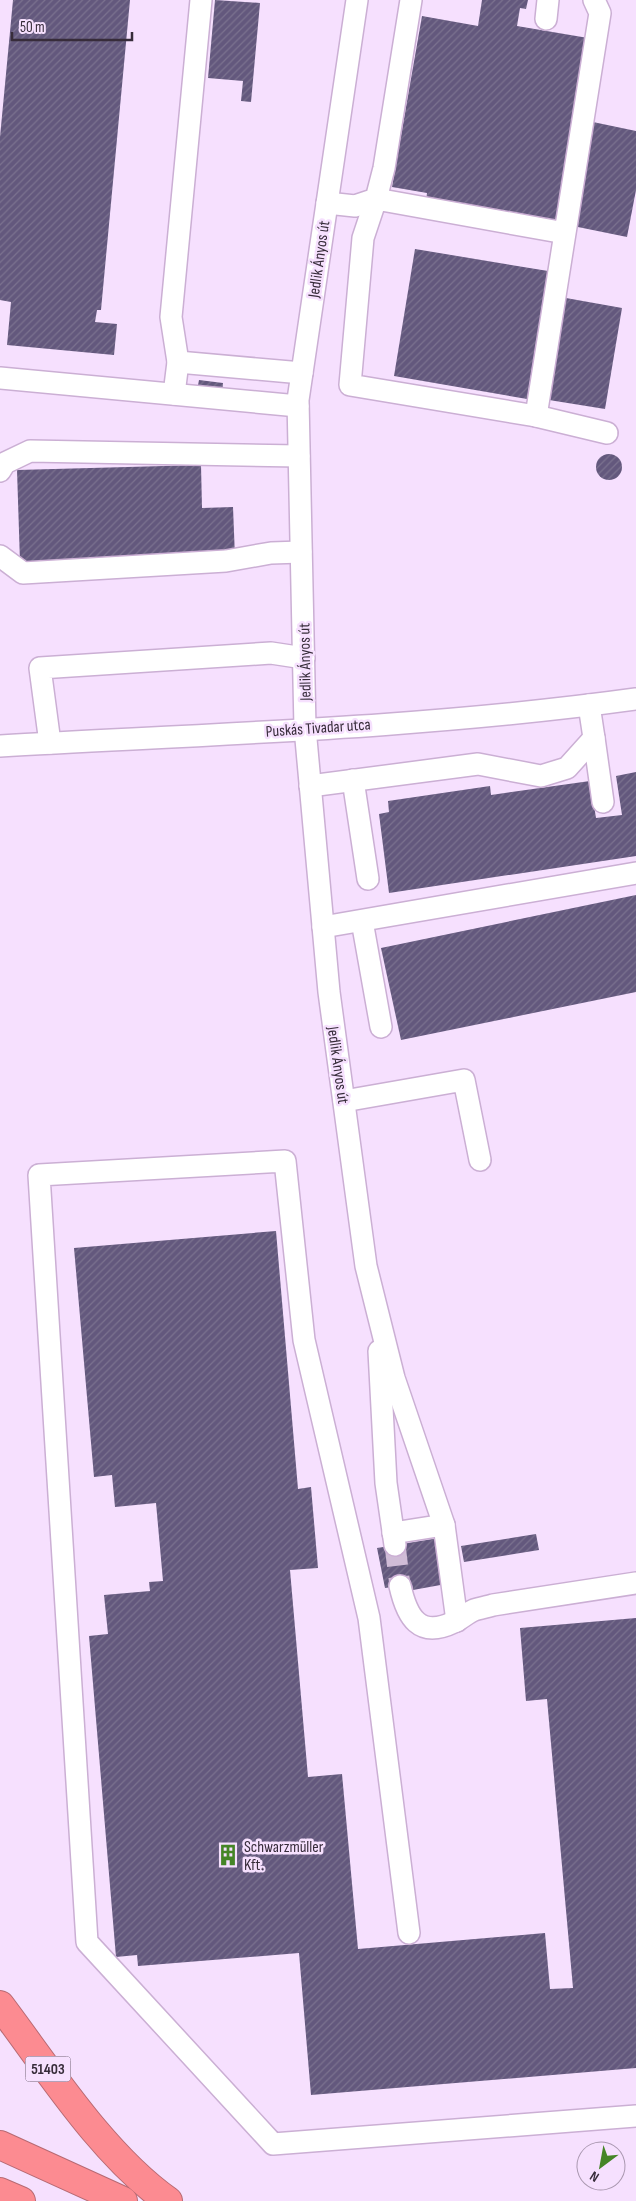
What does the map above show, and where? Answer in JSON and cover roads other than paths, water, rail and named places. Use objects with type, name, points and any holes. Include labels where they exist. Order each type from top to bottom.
[{"type":"highway","name":"51403","points":[[0,2005],[97,2133],[134,2174],[168,2201]]},
{"type":"highway","points":[[0,2145],[123,2201]]},
{"type":"highway","points":[[0,2192],[21,2201]]},
{"type":"street","points":[[174,394],[178,362],[170,317],[201,0]]},
{"type":"street","name":"Jedlik Ányos út","points":[[357,0],[298,406],[305,728],[310,786],[329,992],[366,1266],[379,1324]]},
{"type":"street","points":[[411,0],[384,168],[363,238],[350,385],[536,416],[607,433]]},
{"type":"street","points":[[536,416],[600,13],[594,0]]},
{"type":"street","points":[[327,203],[355,206],[376,199],[565,233]]},
{"type":"street","points":[[178,362],[302,373]]},
{"type":"street","points":[[0,378],[298,406]]},
{"type":"street","points":[[0,471],[5,463],[30,451],[299,456]]},
{"type":"street","points":[[0,556],[23,573],[226,561],[271,553],[301,552]]},
{"type":"street","points":[[50,743],[40,668],[271,653],[304,658]]},
{"type":"street","name":"Puskás Tivadar utca","points":[[0,746],[549,711],[636,699]]},
{"type":"street","points":[[589,705],[603,802]]},
{"type":"street","points":[[310,786],[478,764],[541,776],[566,768],[594,738]]},
{"type":"street","points":[[354,780],[368,879]]},
{"type":"street","points":[[323,927],[636,873]]},
{"type":"street","points":[[362,921],[381,1027]]},
{"type":"street","points":[[344,1101],[464,1080],[480,1160]]},
{"type":"street","points":[[409,1933],[369,1618],[304,1340],[285,1160],[40,1175],[87,1942],[272,2144],[636,2116]]},
{"type":"street","points":[[379,1324],[401,1402],[444,1525],[457,1621]]},
{"type":"street","points":[[379,1324],[382,1431],[394,1539],[444,1525]]},
{"type":"street","points":[[400,1586],[406,1610],[411,1619],[422,1626],[434,1629],[457,1621],[472,1611],[493,1605],[636,1583]]},
{"type":"tunnel","points":[[395,1545],[400,1586]]},
{"type":"place","name":"Schwarzmüller Kft.","points":[[228,1855]]}]
